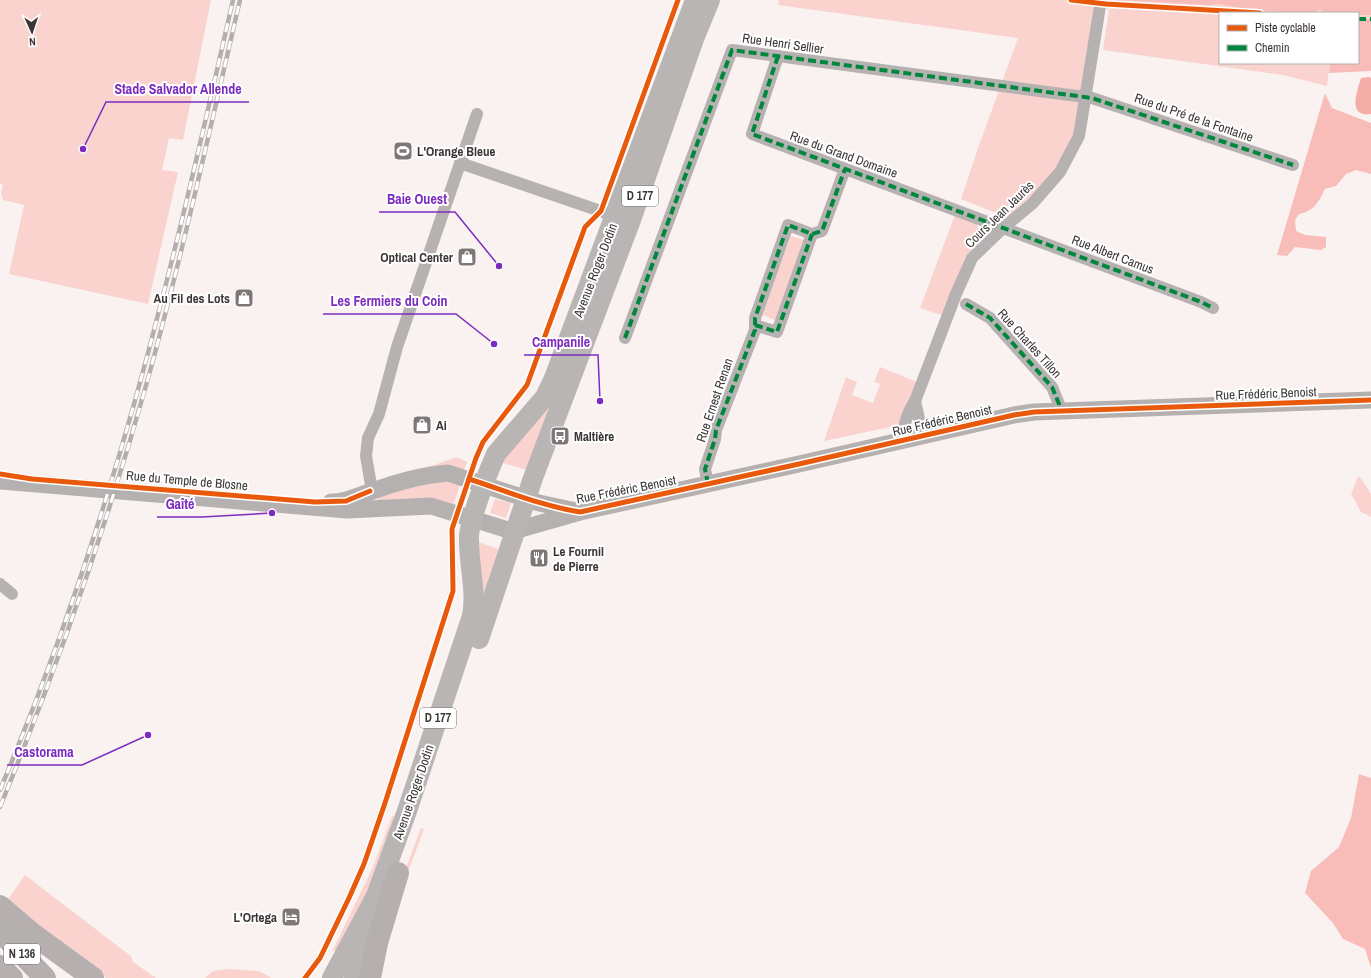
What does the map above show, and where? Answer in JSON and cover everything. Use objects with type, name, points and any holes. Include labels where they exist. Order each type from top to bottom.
[{"type":"highway","points":[[370,978],[377,943],[398,873]]},
{"type":"highway","points":[[0,906],[34,935],[93,978]]},
{"type":"highway","name":"N 136","points":[[0,931],[45,978]]},
{"type":"highway","name":"N 136","points":[[0,966],[12,978]]},
{"type":"main road","name":"Avenue Roger Dodin","points":[[332,978],[376,896],[408,811],[472,616],[475,603],[469,536],[473,518],[496,454],[545,397],[615,216],[695,0]]},
{"type":"main road","name":"Avenue Roger Dodin","points":[[354,978],[360,948],[398,873],[426,799],[517,530],[526,497],[634,213],[694,39],[710,0]]},
{"type":"street","name":"Cours Jean Jaurès","points":[[904,440],[904,427],[910,409],[915,401],[963,277],[972,258],[1003,228],[1032,204],[1060,172],[1079,136],[1087,97],[1101,0]]},
{"type":"street","name":"Rue Henri Sellier","points":[[625,338],[732,50],[1087,97]]},
{"type":"street","name":"Rue du Grand Domaine","points":[[778,56],[752,134],[1003,228]]},
{"type":"street","name":"Rue du Pré de la Fontaine","points":[[1087,97],[1293,165]]},
{"type":"street","points":[[368,510],[371,485],[366,456],[368,438],[379,414],[397,347],[476,114]]},
{"type":"street","points":[[460,163],[615,216]]},
{"type":"street","points":[[755,325],[777,332],[812,234],[822,231],[845,169]]},
{"type":"street","name":"Rue Ernest Renan","points":[[708,484],[705,469],[715,440],[716,430],[755,325],[756,318],[788,225],[812,234]]},
{"type":"street","name":"Rue Albert Camus","points":[[1003,228],[1201,302],[1213,308]]},
{"type":"street","name":"Rue Charles Tillon","points":[[966,304],[990,318],[1052,387],[1059,404],[1059,412]]},
{"type":"street","name":"Rue Frédéric Benoist","points":[[517,530],[580,512],[1014,415],[1034,412],[1371,400]]},
{"type":"street","points":[[915,401],[923,436]]},
{"type":"street","name":"Rue du Temple de Blosne","points":[[144,490],[335,502],[346,501],[370,492],[436,474],[448,473],[526,497]]},
{"type":"street","name":"Rue du Temple de Blosne","points":[[0,474],[86,485],[347,510],[368,510],[382,507],[431,506],[505,529],[517,530]]},
{"type":"street","name":"Rue du Temple de Blosne","points":[[0,481],[86,485]]},
{"type":"street","name":"Rue Frédéric Benoist","points":[[526,497],[557,508],[580,512]]},
{"type":"street","points":[[0,584],[12,594]]},
{"type":"shaded area","points":[[0,0],[211,0],[183,140],[169,138],[162,170],[178,172],[148,304],[9,274],[24,205],[3,200],[1,193],[3,185],[0,184]]},
{"type":"shaded area","points":[[779,0],[1371,0],[1371,23],[1359,23],[1359,12],[1219,12],[1219,64],[1330,64],[1327,86],[1283,75],[1103,50],[1109,9],[1100,8],[1079,136],[1032,204],[1006,217],[961,199],[1018,38],[778,5]]},
{"type":"shaded area","points":[[1119,0],[1371,0],[1371,15],[1359,15],[1359,12],[1323,12],[1320,9],[1316,12],[1277,12],[1218,4],[1210,5]]},
{"type":"shaded area","points":[[1359,19],[1371,19],[1371,71],[1329,73],[1330,64],[1359,64]]},
{"type":"shaded area","points":[[1361,78],[1371,78],[1371,114],[1364,114],[1359,112],[1356,108],[1356,96]]},
{"type":"shaded area","points":[[1325,93],[1332,108],[1371,123],[1371,174],[1356,170],[1346,174],[1336,186],[1325,189],[1315,206],[1304,213],[1299,214],[1295,220],[1296,231],[1305,235],[1326,237],[1326,247],[1321,250],[1295,247],[1287,256],[1277,255]]},
{"type":"shaded area","points":[[955,215],[976,223],[981,234],[965,258],[944,316],[920,308]]},
{"type":"shaded area","points":[[791,236],[804,240],[775,320],[762,315]]},
{"type":"shaded area","points":[[880,367],[917,382],[900,425],[824,441],[846,377],[857,382],[852,395],[873,403],[880,384],[874,382]]},
{"type":"shaded area","points":[[553,399],[527,470],[503,463],[503,461]]},
{"type":"shaded area","points":[[457,457],[467,462],[464,470],[400,477]]},
{"type":"shaded area","points":[[1358,477],[1360,477],[1371,494],[1371,517],[1361,512],[1351,494]]},
{"type":"shaded area","points":[[426,481],[461,482],[453,506],[378,502],[377,495]]},
{"type":"shaded area","points":[[495,499],[511,503],[506,518],[490,513]]},
{"type":"shaded area","points":[[476,541],[503,551],[480,619]]},
{"type":"shaded area","points":[[1359,774],[1371,778],[1371,968],[1365,949],[1343,939],[1333,923],[1305,893],[1311,871],[1339,847],[1351,818]]},
{"type":"shaded area","points":[[392,816],[399,818],[384,859],[339,954],[333,950],[373,867]]},
{"type":"shaded area","points":[[421,828],[424,829],[403,886],[400,884]]},
{"type":"shaded area","points":[[25,875],[132,957],[132,961],[156,978],[106,978],[47,936],[6,902]]},
{"type":"shaded area","points":[[230,969],[259,971],[272,978],[205,978],[213,971]]},
{"type":"railway","points":[[0,790],[48,670],[70,609],[110,486],[146,362],[181,225],[233,0]]},
{"type":"railway","points":[[0,807],[62,647],[117,485],[149,375],[173,282],[240,0]]},
{"type":"marked path","points":[[1359,19],[1371,19]]},
{"type":"marked path","points":[[625,338],[732,50],[1092,98],[1293,165]]},
{"type":"marked path","points":[[778,56],[752,134],[1201,302],[1213,308]]},
{"type":"marked path","points":[[708,484],[705,469],[715,439],[716,430],[755,330],[755,318],[788,225],[812,234],[822,231],[845,169]]},
{"type":"marked path","points":[[755,325],[777,332],[812,234]]},
{"type":"marked path","points":[[966,304],[990,318],[1052,387],[1059,404],[1059,412]]},
{"type":"cycle path","points":[[305,978],[320,958],[349,898],[364,864],[385,803],[453,591],[452,529],[476,458],[483,442],[527,385],[585,227],[601,211],[678,0]]},
{"type":"cycle path","points":[[1071,0],[1106,4],[1243,12]]},
{"type":"cycle path","points":[[469,479],[538,502],[580,512],[1014,415],[1034,412],[1371,400]]},
{"type":"cycle path","points":[[0,474],[32,479],[315,502],[346,501],[370,491]]},
{"type":"place","name":"Stade Salvador Allende","points":[[83,149]]},
{"type":"place","name":"L'Orange Bleue","points":[[403,151]]},
{"type":"place","name":"Optical Center","points":[[467,257]]},
{"type":"place","name":"Baie Ouest","points":[[499,266]]},
{"type":"place","name":"Au Fil des Lots","points":[[244,298]]},
{"type":"place","name":"Les Fermiers du Coin","points":[[494,344]]},
{"type":"place","name":"Campanile","points":[[600,401]]},
{"type":"place","name":"Ai","points":[[422,425]]},
{"type":"place","name":"Maltière","points":[[560,436]]},
{"type":"place","name":"Gaîté","points":[[272,513]]},
{"type":"place","name":"Le Fournil de Pierre","points":[[539,558]]},
{"type":"place","name":"Castorama","points":[[148,735]]},
{"type":"place","name":"L'Ortega","points":[[291,917]]}]
